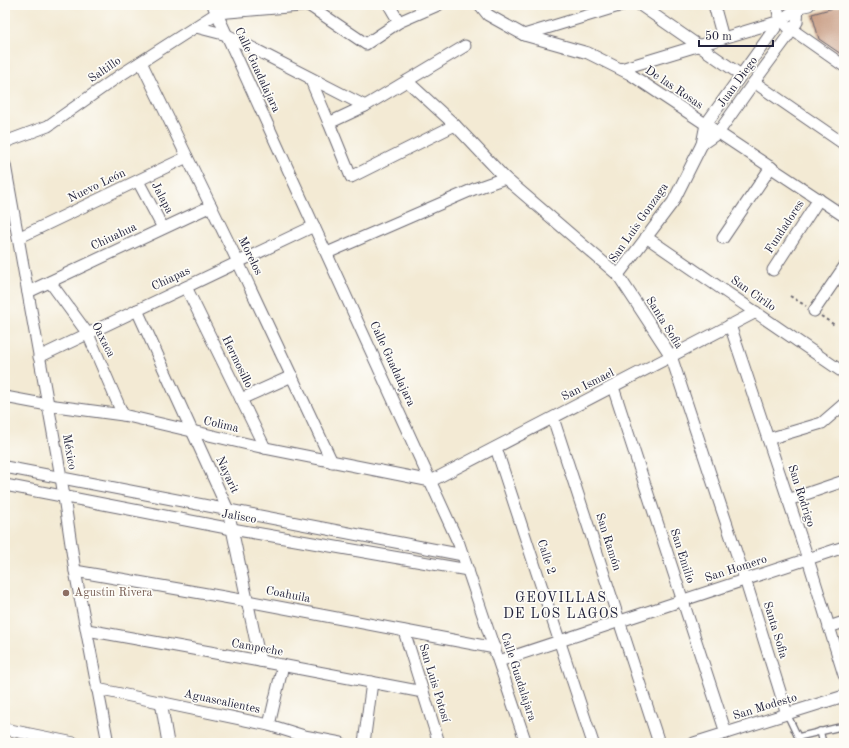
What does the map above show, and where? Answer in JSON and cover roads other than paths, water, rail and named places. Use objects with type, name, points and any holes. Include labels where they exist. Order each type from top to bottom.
[{"type":"street","points":[[389,5],[399,22]]},
{"type":"street","points":[[215,9],[311,6],[366,44],[399,22],[438,5]]},
{"type":"street","name":"De las Rosas","points":[[480,5],[488,15],[524,35],[588,53],[630,74],[844,216]]},
{"type":"street","points":[[524,35],[622,5]]},
{"type":"street","points":[[640,5],[742,75]]},
{"type":"street","points":[[714,5],[723,38]]},
{"type":"street","points":[[777,5],[780,21],[844,66]]},
{"type":"street","points":[[621,69],[780,21],[802,6]]},
{"type":"street","name":"Juan Diego","points":[[718,133],[793,29],[802,6]]},
{"type":"street","name":"Saltillo","points":[[5,142],[48,126],[141,62],[196,27],[215,9]]},
{"type":"street","name":"Calle Guadalajara","points":[[215,9],[431,481],[463,555],[526,743]]},
{"type":"street","name":"San Luis Gonzaga","points":[[618,275],[672,202],[702,144],[706,124],[780,21]]},
{"type":"street","points":[[196,27],[227,35],[365,106]]},
{"type":"street","points":[[329,123],[365,106],[464,46]]},
{"type":"street","name":"Morelos","points":[[141,62],[238,262],[332,462]]},
{"type":"street","points":[[310,78],[351,177],[455,125]]},
{"type":"street","name":"Santa Sofia","points":[[406,81],[455,125],[505,178],[618,275],[670,356],[745,579],[787,714]]},
{"type":"street","points":[[754,82],[844,144]]},
{"type":"street","name":"San Luis Gonzaga","points":[[702,144],[718,133]]},
{"type":"street","name":"Nuevo León","points":[[18,238],[187,157]]},
{"type":"street","name":"México","points":[[5,164],[10,223],[18,238],[61,477],[75,571],[108,743]]},
{"type":"street","points":[[723,238],[771,167]]},
{"type":"street","points":[[327,253],[474,189],[505,178]]},
{"type":"street","name":"Jalapa","points":[[138,181],[163,228]]},
{"type":"street","name":"Fundadores","points":[[773,270],[819,199]]},
{"type":"street","name":"Chiuahua","points":[[28,292],[211,206]]},
{"type":"street","name":"Chiapas","points":[[39,357],[314,226]]},
{"type":"street","name":"San Cirilo","points":[[646,237],[844,373]]},
{"type":"street","points":[[814,311],[844,267]]},
{"type":"street","name":"Oaxaca","points":[[50,282],[88,334],[123,415]]},
{"type":"street","name":"Hermosillo","points":[[186,287],[265,448]]},
{"type":"street","name":"Nayarit","points":[[137,310],[228,510],[260,661]]},
{"type":"street","name":"San Ismael","points":[[431,481],[756,312]]},
{"type":"street","name":"San Rodrigo","points":[[730,325],[808,559],[844,675]]},
{"type":"street","points":[[241,399],[292,376]]},
{"type":"street","name":"San Emilio","points":[[613,386],[726,733]]},
{"type":"street","name":"Colima","points":[[5,397],[48,406],[123,415],[265,448],[431,481]]},
{"type":"street","points":[[768,439],[822,423],[844,404]]},
{"type":"street","name":"San Ramón","points":[[553,418],[659,743]]},
{"type":"street","name":"Calle 2","points":[[496,448],[593,743]]},
{"type":"street","name":"Jalisco","points":[[5,467],[463,555]]},
{"type":"street","points":[[788,500],[844,481]]},
{"type":"street","name":"Jalisco","points":[[5,485],[232,529],[468,570]]},
{"type":"street","name":"San Homero","points":[[499,661],[844,547]]},
{"type":"street","name":"Coahuila","points":[[75,571],[247,600],[495,648]]},
{"type":"street","points":[[829,627],[844,622]]},
{"type":"street","name":"Campeche","points":[[87,630],[423,692]]},
{"type":"street","name":"San Luis Potosí","points":[[404,631],[439,743]]},
{"type":"street","points":[[269,724],[284,666]]},
{"type":"street","points":[[364,743],[372,682]]},
{"type":"street","name":"Aguascalientes","points":[[97,689],[269,724],[303,740],[341,743]]},
{"type":"street","name":"San Modesto","points":[[694,743],[844,696]]},
{"type":"street","points":[[161,702],[168,743]]},
{"type":"street","points":[[5,729],[74,743]]},
{"type":"lane","points":[[787,714],[798,737],[844,727]]},
{"type":"lane","points":[[820,732],[823,743]]},
{"type":"place","name":"Agustin Rivera","points":[[66,593]]},
{"type":"district","name":"GEOVILLAS DE LOS LAGOS","points":[[561,606]]}]
